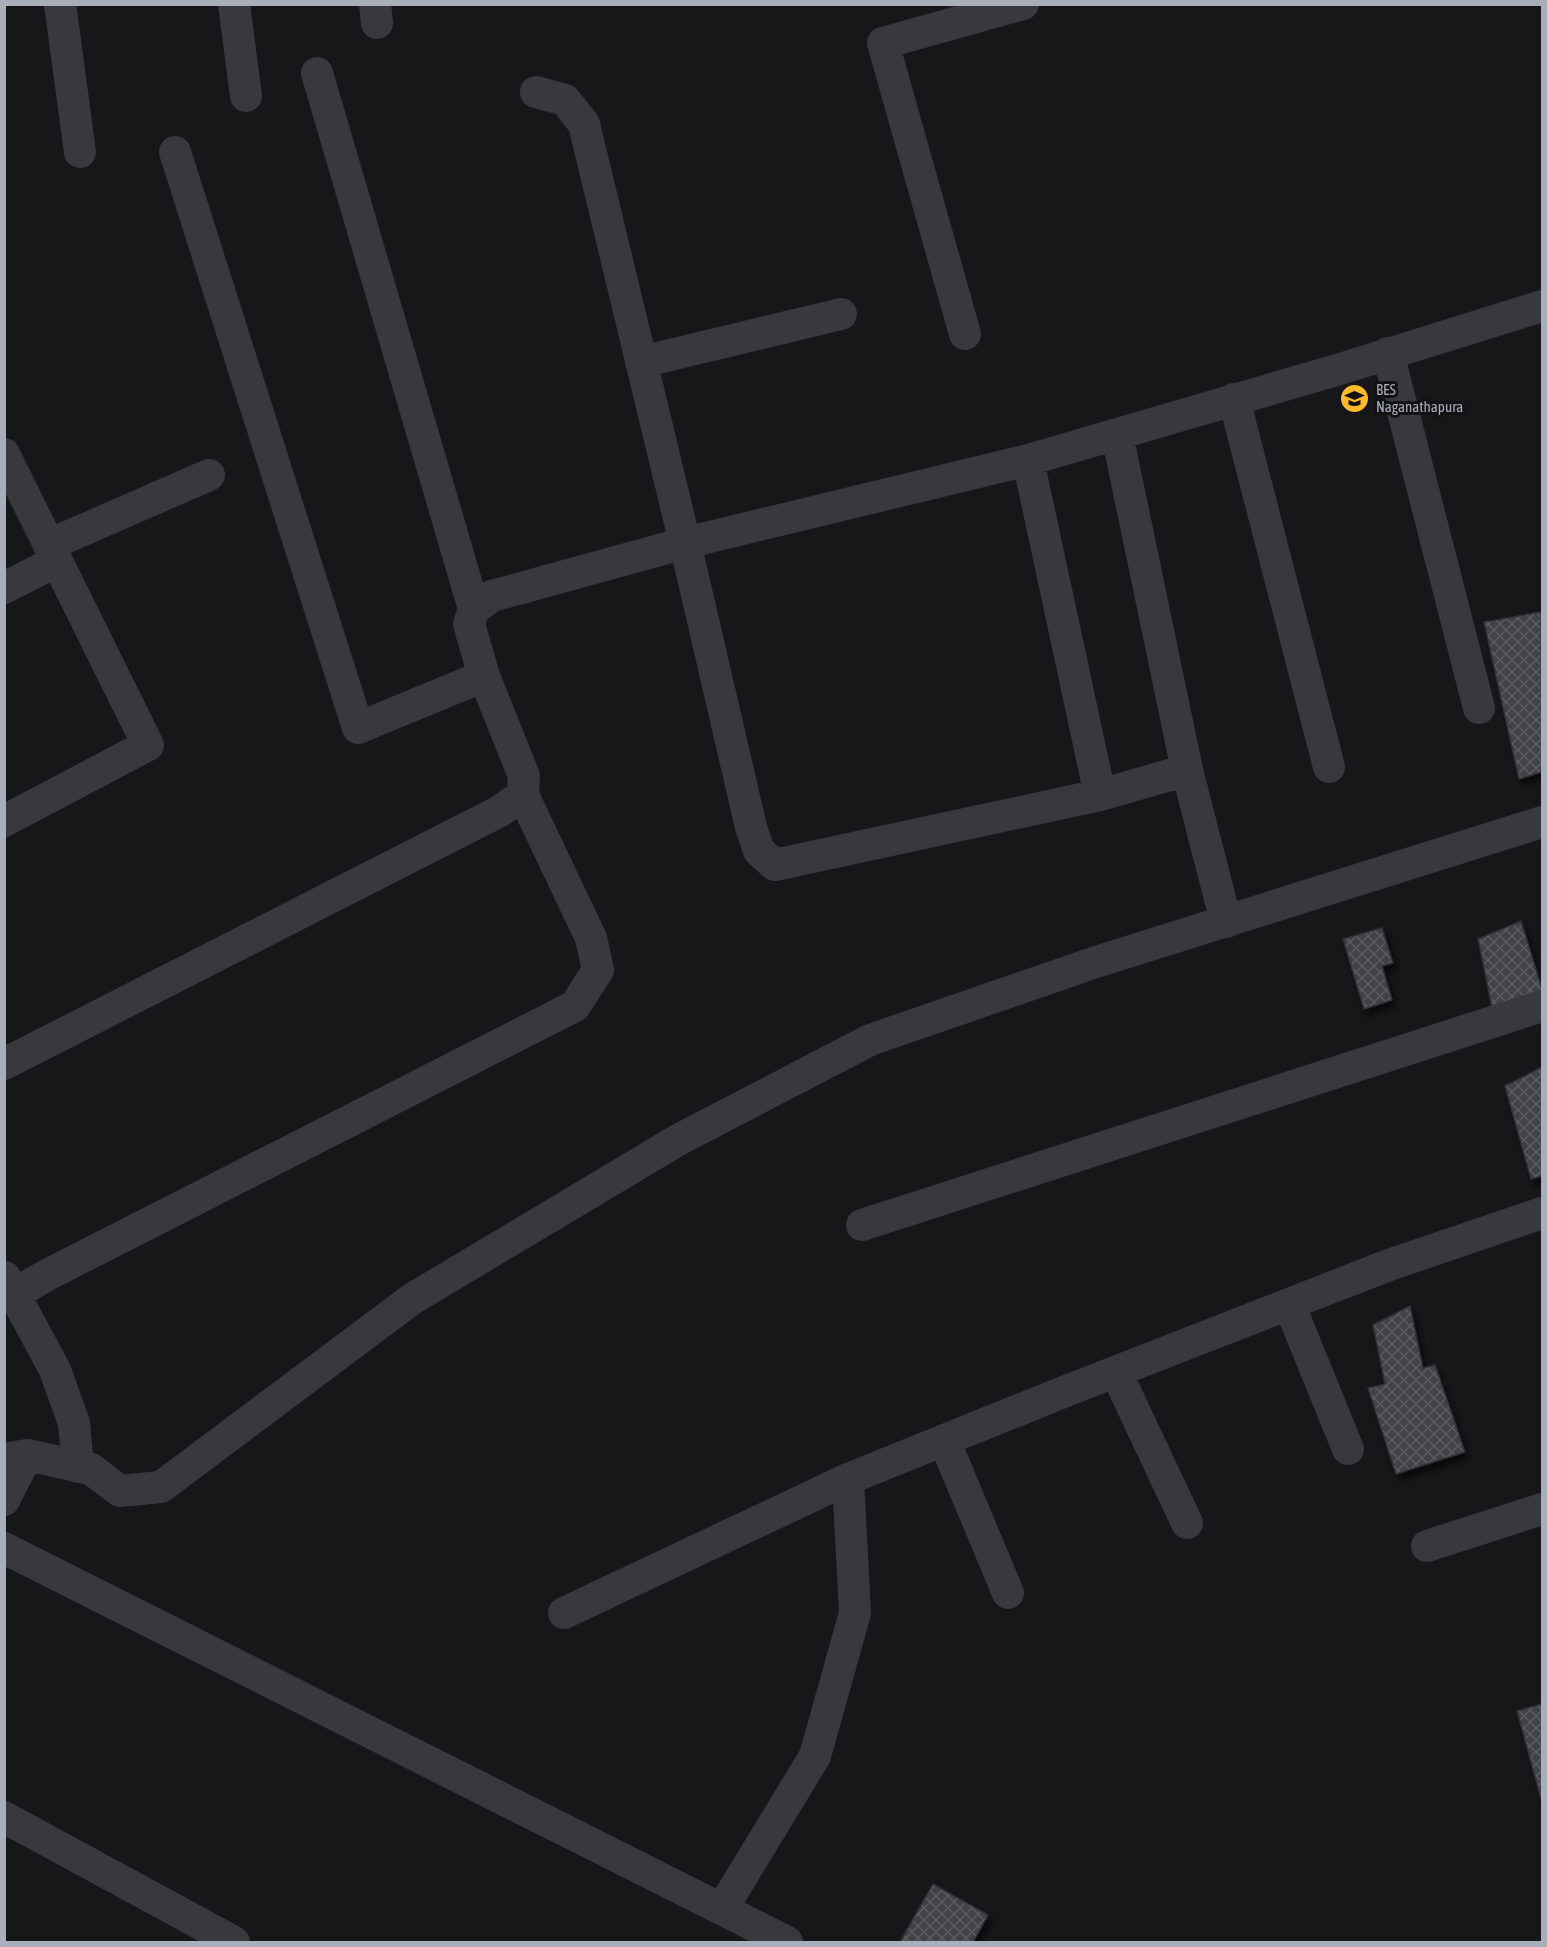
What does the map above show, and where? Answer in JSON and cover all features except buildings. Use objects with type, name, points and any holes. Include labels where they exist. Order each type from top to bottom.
[{"type":"street","points":[[60,4],[80,152]]},
{"type":"street","points":[[234,4],[246,96]]},
{"type":"street","points":[[965,334],[883,43],[939,16],[1023,4]]},
{"type":"street","points":[[78,1467],[74,1423],[55,1370],[9,1286],[49,1274],[574,1006],[598,970],[591,938],[523,795],[524,776],[484,676],[469,624],[474,609],[317,73]]},
{"type":"street","points":[[536,92],[565,100],[584,124],[751,827],[759,851],[775,866],[1100,795],[1187,770]]},
{"type":"street","points":[[175,152],[358,728],[484,676]]},
{"type":"street","points":[[474,609],[492,596],[685,543],[1028,460],[1542,306]]},
{"type":"street","points":[[641,362],[841,314]]},
{"type":"street","points":[[1388,353],[1479,708]]},
{"type":"street","points":[[1234,399],[1329,767]]},
{"type":"street","points":[[1117,434],[1187,770],[1226,922]]},
{"type":"street","points":[[4,454],[148,745],[4,821]]},
{"type":"street","points":[[1028,460],[1100,795]]},
{"type":"street","points":[[4,588],[54,553],[209,475]]},
{"type":"street","points":[[4,1064],[490,816],[523,795]]},
{"type":"street","points":[[4,1500],[16,1457],[91,1469],[120,1491],[161,1487],[412,1299],[687,1135],[870,1040],[1096,962],[1542,822]]},
{"type":"street","points":[[862,1225],[1542,1006]]},
{"type":"street","points":[[564,1613],[848,1479],[1389,1265],[1542,1213]]},
{"type":"street","points":[[1289,1304],[1348,1449]]},
{"type":"street","points":[[1116,1372],[1186,1522]]},
{"type":"street","points":[[944,1440],[1008,1593]]},
{"type":"street","points":[[722,1909],[815,1756],[855,1613],[848,1479]]},
{"type":"street","points":[[1427,1546],[1542,1509]]},
{"type":"street","points":[[4,1548],[787,1942]]},
{"type":"street","points":[[4,1817],[234,1942]]},
{"type":"place","name":"BES Naganathapura","points":[[1355,398]]}]
